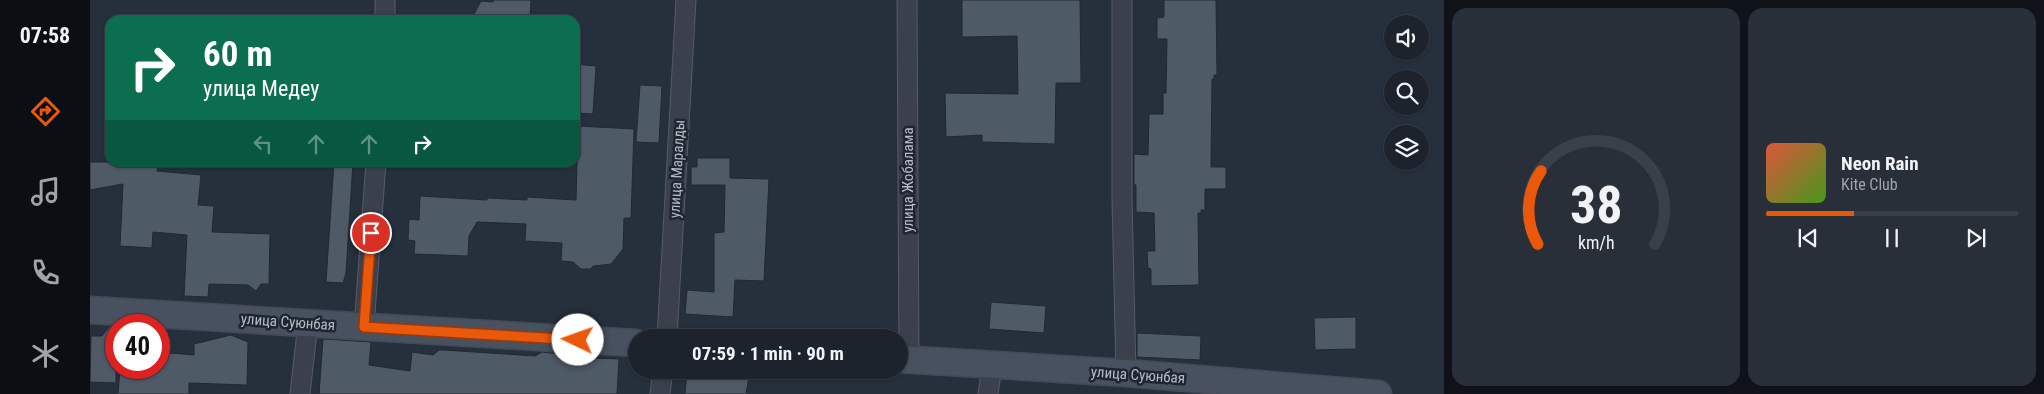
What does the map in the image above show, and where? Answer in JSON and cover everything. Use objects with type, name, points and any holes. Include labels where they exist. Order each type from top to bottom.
[{"type":"street","points":[[385,0],[385,15]]},
{"type":"street","name":"улица Маралды","points":[[668,329],[686,0]]},
{"type":"street","name":"улица Жобалама","points":[[904,329],[908,0]]},
{"type":"street","points":[[1122,0],[1122,199],[1126,374]]},
{"type":"street","points":[[364,327],[376,167]]},
{"type":"street","name":"улица Суюнбая","points":[[90,310],[628,343]]},
{"type":"street","points":[[300,394],[308,323]]},
{"type":"street","name":"улица Суюнбая","points":[[908,360],[1126,374],[1315,391],[1378,394]]},
{"type":"street","points":[[988,394],[992,366]]},
{"type":"street","points":[[660,394],[662,379]]},
{"type":"building","points":[[494,0],[531,0],[530,15],[474,15],[481,1],[493,2]]},
{"type":"building","points":[[962,0],[1080,0],[1081,83],[1056,83],[1055,144],[982,142],[982,135],[946,137],[945,93],[1018,94],[1017,36],[962,37]]},
{"type":"building","points":[[1164,0],[1216,0],[1217,75],[1214,75],[1214,79],[1212,79],[1211,167],[1226,167],[1226,189],[1205,189],[1205,210],[1201,210],[1201,213],[1198,213],[1199,285],[1151,286],[1151,269],[1148,268],[1147,251],[1155,251],[1154,213],[1136,212],[1134,154],[1148,155],[1149,114],[1163,114],[1163,93],[1166,93],[1167,39],[1157,39],[1157,18],[1164,17]]},
{"type":"building","points":[[580,64],[596,66],[593,114],[580,113]]},
{"type":"building","points":[[640,85],[662,86],[659,143],[636,142]]},
{"type":"building","points":[[580,126],[634,129],[631,218],[624,218],[623,249],[611,264],[593,266],[591,269],[581,269],[573,262],[561,261],[562,243],[525,241],[526,224],[477,222],[469,236],[468,256],[414,254],[415,241],[408,240],[409,219],[419,220],[420,196],[487,200],[487,198],[527,200],[527,197],[576,200],[577,167],[580,167]]},
{"type":"building","points":[[697,158],[730,158],[730,178],[769,179],[764,281],[735,280],[733,317],[685,314],[687,290],[714,292],[714,233],[724,232],[725,185],[691,185],[691,167],[697,167]]},
{"type":"building","points":[[90,162],[105,162],[105,167],[157,167],[157,171],[201,175],[198,205],[214,206],[212,232],[270,234],[269,284],[261,284],[256,291],[248,285],[209,284],[208,297],[184,296],[187,235],[153,232],[152,248],[120,246],[123,184],[90,190]]},
{"type":"building","points":[[334,167],[353,167],[346,273],[343,283],[326,282]]},
{"type":"building","points":[[991,302],[1046,306],[1044,333],[989,329]]},
{"type":"building","points":[[1356,317],[1356,349],[1315,350],[1314,318]]},
{"type":"building","points":[[105,332],[105,379],[116,379],[116,383],[90,382],[91,336],[102,336]]},
{"type":"building","points":[[1137,333],[1201,336],[1200,360],[1137,357]]},
{"type":"building","points":[[231,335],[248,342],[247,385],[189,383],[189,394],[118,394],[119,379],[170,379],[170,353],[194,355],[194,344]]},
{"type":"building","points":[[323,339],[371,342],[369,365],[410,371],[412,352],[433,355],[439,350],[535,356],[542,352],[561,354],[568,357],[619,359],[617,394],[319,394]]},
{"type":"building","points":[[686,379],[749,379],[746,394],[685,394]]},
{"type":"route","points":[[371,233],[364,327],[578,340]]}]
